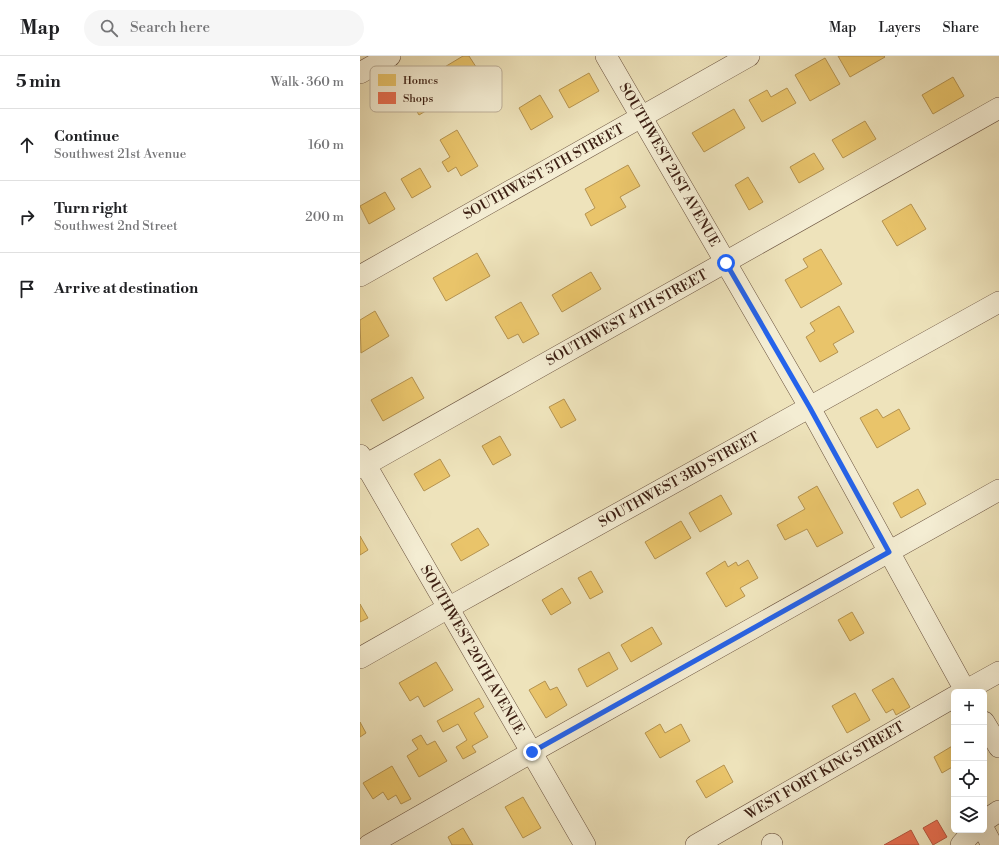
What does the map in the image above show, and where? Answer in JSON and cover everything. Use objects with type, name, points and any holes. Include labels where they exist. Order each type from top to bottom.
[{"type":"street","points":[[372,66],[390,56]]},
{"type":"street","name":"SOUTHWEST 21ST AVENUE","points":[[606,56],[810,408],[889,552],[960,689]]},
{"type":"street","name":"SOUTHWEST 5TH STREET","points":[[360,276],[748,56]]},
{"type":"street","points":[[360,73],[370,67]]},
{"type":"street","name":"SOUTHWEST 4TH STREET","points":[[362,462],[726,263],[999,108]]},
{"type":"street","name":"SOUTHWEST 3RD STREET","points":[[360,658],[999,302]]},
{"type":"street","name":"SOUTHWEST 20TH AVENUE","points":[[362,462],[585,845]]},
{"type":"street","points":[[369,845],[999,490]]},
{"type":"street","name":"WEST FORT KING STREET","points":[[969,689],[999,672]]},
{"type":"street","name":"WEST FORT KING STREET","points":[[696,845],[951,699]]},
{"type":"street","points":[[986,725],[999,747]]},
{"type":"street","points":[[987,819],[999,811]]},
{"type":"street","points":[[961,845],[971,833]]},
{"type":"street","points":[[986,833],[992,845]]},
{"type":"building: Homes","points":[[463,56],[469,56],[475,66],[446,66]]},
{"type":"building: Homes","points":[[838,56],[884,56],[885,57],[850,77]]},
{"type":"building: Homes","points":[[825,58],[840,84],[810,101],[795,75]]},
{"type":"building: Homes","points":[[589,73],[599,91],[569,108],[559,90]]},
{"type":"building: Homes","points":[[953,77],[964,96],[933,114],[922,95]]},
{"type":"building: Homes","points":[[787,88],[796,103],[762,122],[749,100],[767,90],[771,97]]},
{"type":"building: Homes","points":[[540,95],[553,117],[531,130],[519,108]]},
{"type":"building: Homes","points":[[734,109],[745,128],[704,152],[692,133]]},
{"type":"building: Homes","points":[[417,112],[424,112],[419,115]]},
{"type":"building: Homes","points":[[865,121],[876,139],[843,158],[832,140]]},
{"type":"building: Homes","points":[[457,130],[478,166],[461,176],[456,167],[448,172],[442,162],[450,157],[440,140]]},
{"type":"building: Homes","points":[[814,153],[824,169],[799,183],[790,167]]},
{"type":"building: Homes","points":[[628,165],[640,186],[620,197],[626,207],[591,226],[585,214],[595,208],[585,189]]},
{"type":"building: Homes","points":[[420,168],[431,187],[412,198],[401,179]]},
{"type":"building: Homes","points":[[748,177],[763,202],[749,210],[735,185]]},
{"type":"building: Homes","points":[[385,192],[395,209],[369,224],[360,206]]},
{"type":"building: Homes","points":[[911,204],[926,229],[897,246],[882,221]]},
{"type":"building: Homes","points":[[821,249],[842,284],[801,308],[785,280],[808,267],[803,259]]},
{"type":"building: Homes","points":[[477,253],[490,276],[446,301],[433,278]]},
{"type":"building: Homes","points":[[591,272],[601,289],[562,312],[552,295]]},
{"type":"building: Homes","points":[[521,302],[539,334],[523,343],[518,334],[508,339],[495,317]]},
{"type":"building: Homes","points":[[839,306],[854,332],[833,344],[838,352],[820,362],[806,337],[815,331],[810,323]]},
{"type":"building: Homes","points":[[375,311],[389,336],[361,353],[360,320]]},
{"type":"building: Homes","points":[[412,377],[424,398],[383,421],[371,400]]},
{"type":"building: Homes","points":[[564,399],[576,420],[561,428],[549,407]]},
{"type":"building: Homes","points":[[877,409],[883,418],[899,409],[910,429],[877,448],[860,418]]},
{"type":"building: Homes","points":[[500,436],[511,455],[493,465],[482,446]]},
{"type":"building: Homes","points":[[440,459],[450,476],[424,491],[414,474]]},
{"type":"building: Homes","points":[[817,486],[843,533],[817,547],[807,529],[785,540],[777,525],[805,509],[798,497]]},
{"type":"building: Homes","points":[[918,489],[926,504],[901,518],[893,503]]},
{"type":"building: Homes","points":[[721,495],[732,514],[700,532],[689,513]]},
{"type":"building: Homes","points":[[681,521],[691,538],[655,559],[645,542]]},
{"type":"building: Homes","points":[[478,528],[489,545],[461,561],[451,544]]},
{"type":"building: Homes","points":[[360,536],[368,550],[360,555]]},
{"type":"building: Homes","points":[[748,560],[758,578],[740,588],[745,596],[726,607],[706,573],[725,561],[728,567],[736,562],[738,566]]},
{"type":"building: Homes","points":[[591,571],[603,592],[590,599],[578,578]]},
{"type":"building: Homes","points":[[562,588],[571,603],[551,615],[542,600]]},
{"type":"building: Homes","points":[[360,604],[368,618],[360,622]]},
{"type":"building: Homes","points":[[852,612],[864,633],[850,641],[838,620]]},
{"type":"building: Homes","points":[[652,627],[662,644],[631,662],[621,645]]},
{"type":"building: Homes","points":[[609,652],[618,669],[587,687],[578,669]]},
{"type":"building: Homes","points":[[436,662],[453,690],[424,707],[418,696],[410,701],[399,683]]},
{"type":"building: Homes","points":[[893,678],[910,707],[896,715],[893,709],[886,713],[872,690]]},
{"type":"building: Homes","points":[[545,681],[550,690],[557,687],[567,705],[546,718],[529,690]]},
{"type":"building: Homes","points":[[855,693],[870,720],[847,733],[832,706]]},
{"type":"building: Homes","points":[[479,698],[484,707],[474,713],[488,737],[472,746],[476,752],[463,759],[456,747],[467,740],[458,724],[443,732],[437,721]]},
{"type":"building: Homes","points":[[360,722],[366,733],[360,737]]},
{"type":"building: Homes","points":[[660,724],[665,733],[681,724],[690,741],[660,758],[645,733]]},
{"type":"building: Homes","points":[[421,735],[427,745],[435,741],[447,761],[419,777],[407,756],[418,749],[412,740]]},
{"type":"building: Homes","points":[[951,747],[951,768],[942,773],[934,757]]},
{"type":"building: Homes","points":[[724,765],[733,782],[706,798],[696,781]]},
{"type":"building: Homes","points":[[392,766],[411,799],[401,804],[396,795],[388,800],[383,792],[373,799],[363,783]]},
{"type":"building: Homes","points":[[523,797],[541,828],[523,838],[505,807]]},
{"type":"building: Homes","points":[[463,828],[473,845],[452,845],[448,837]]},
{"type":"building: Shops","points":[[937,820],[947,837],[933,845],[923,828]]},
{"type":"building: Shops","points":[[911,830],[919,845],[884,845]]},
{"type":"route","points":[[532,752],[889,552],[810,408],[726,263]]}]
